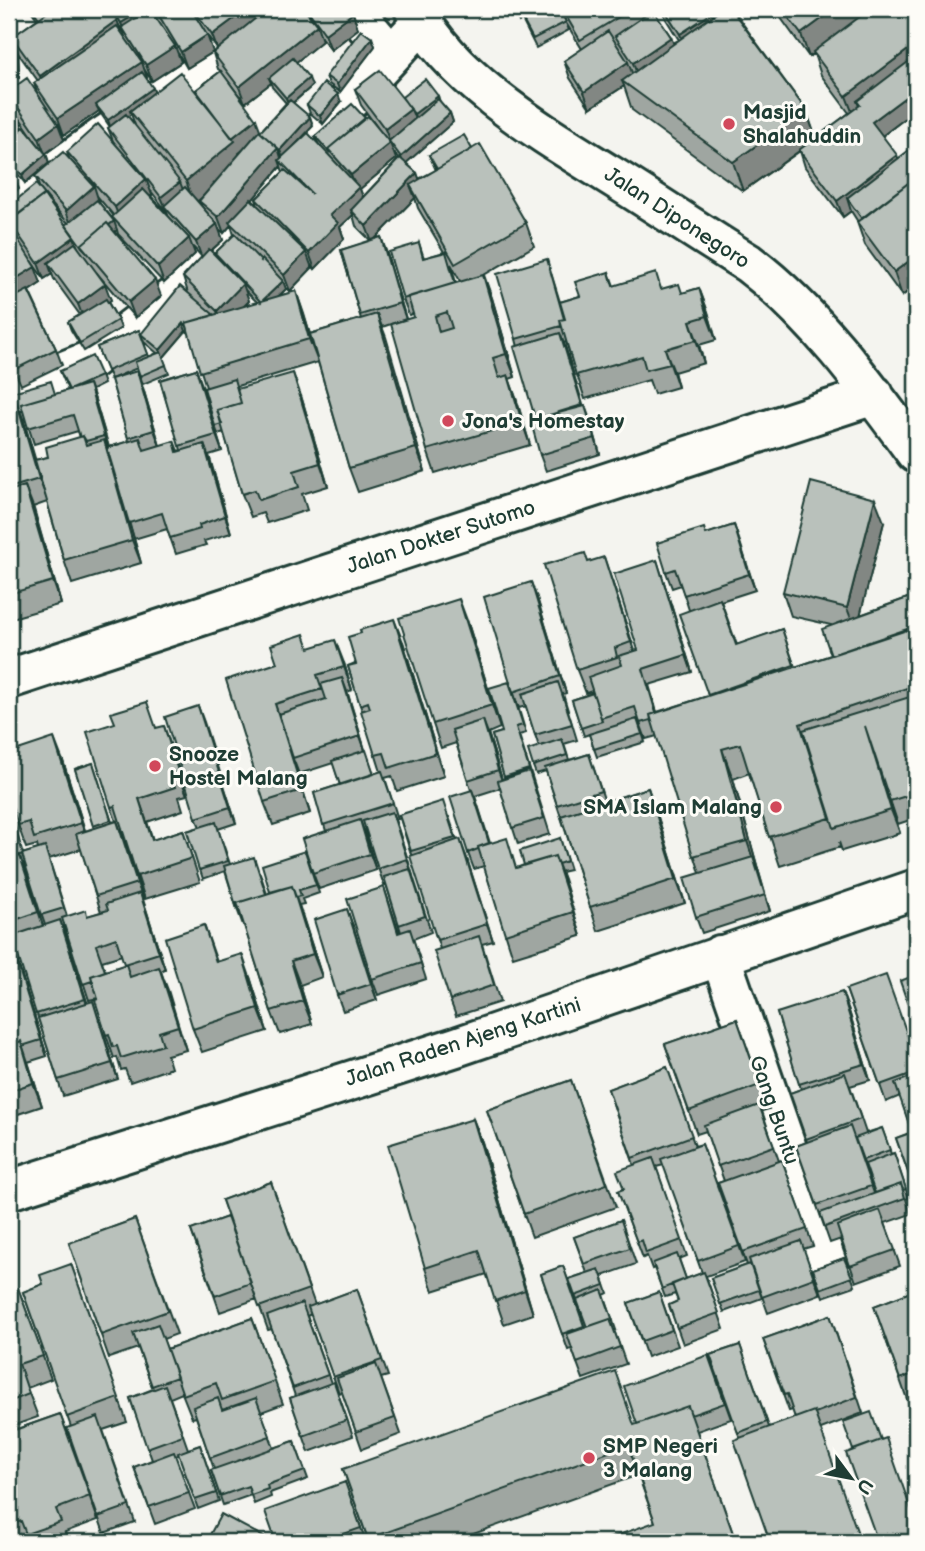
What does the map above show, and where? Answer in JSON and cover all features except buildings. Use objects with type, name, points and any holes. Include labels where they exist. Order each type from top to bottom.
[{"type":"street","points":[[9,204],[290,9]]},
{"type":"street","points":[[352,9],[391,55]]},
{"type":"street","points":[[9,393],[89,361],[180,292],[282,174],[391,55],[418,15]]},
{"type":"street","name":"Jalan Diponegoro","points":[[418,15],[448,55],[495,97],[553,140],[748,263],[773,282],[800,309],[874,395],[916,453]]},
{"type":"street","name":"Jalan Dokter Sutomo","points":[[9,679],[874,395]]},
{"type":"street","name":"Jalan Raden Ajeng Kartini","points":[[9,1190],[456,1047],[916,889]]},
{"type":"street","name":"Gang Buntu","points":[[720,955],[827,1264]]},
{"type":"place","name":"Masjid Shalahuddin","points":[[729,124]]},
{"type":"place","name":"Jona's Homestay","points":[[448,421]]},
{"type":"place","name":"Snooze Hostel Malang","points":[[155,766]]},
{"type":"place","name":"SMA Islam Malang","points":[[776,807]]},
{"type":"place","name":"SMP Negeri 3 Malang","points":[[589,1458]]}]
